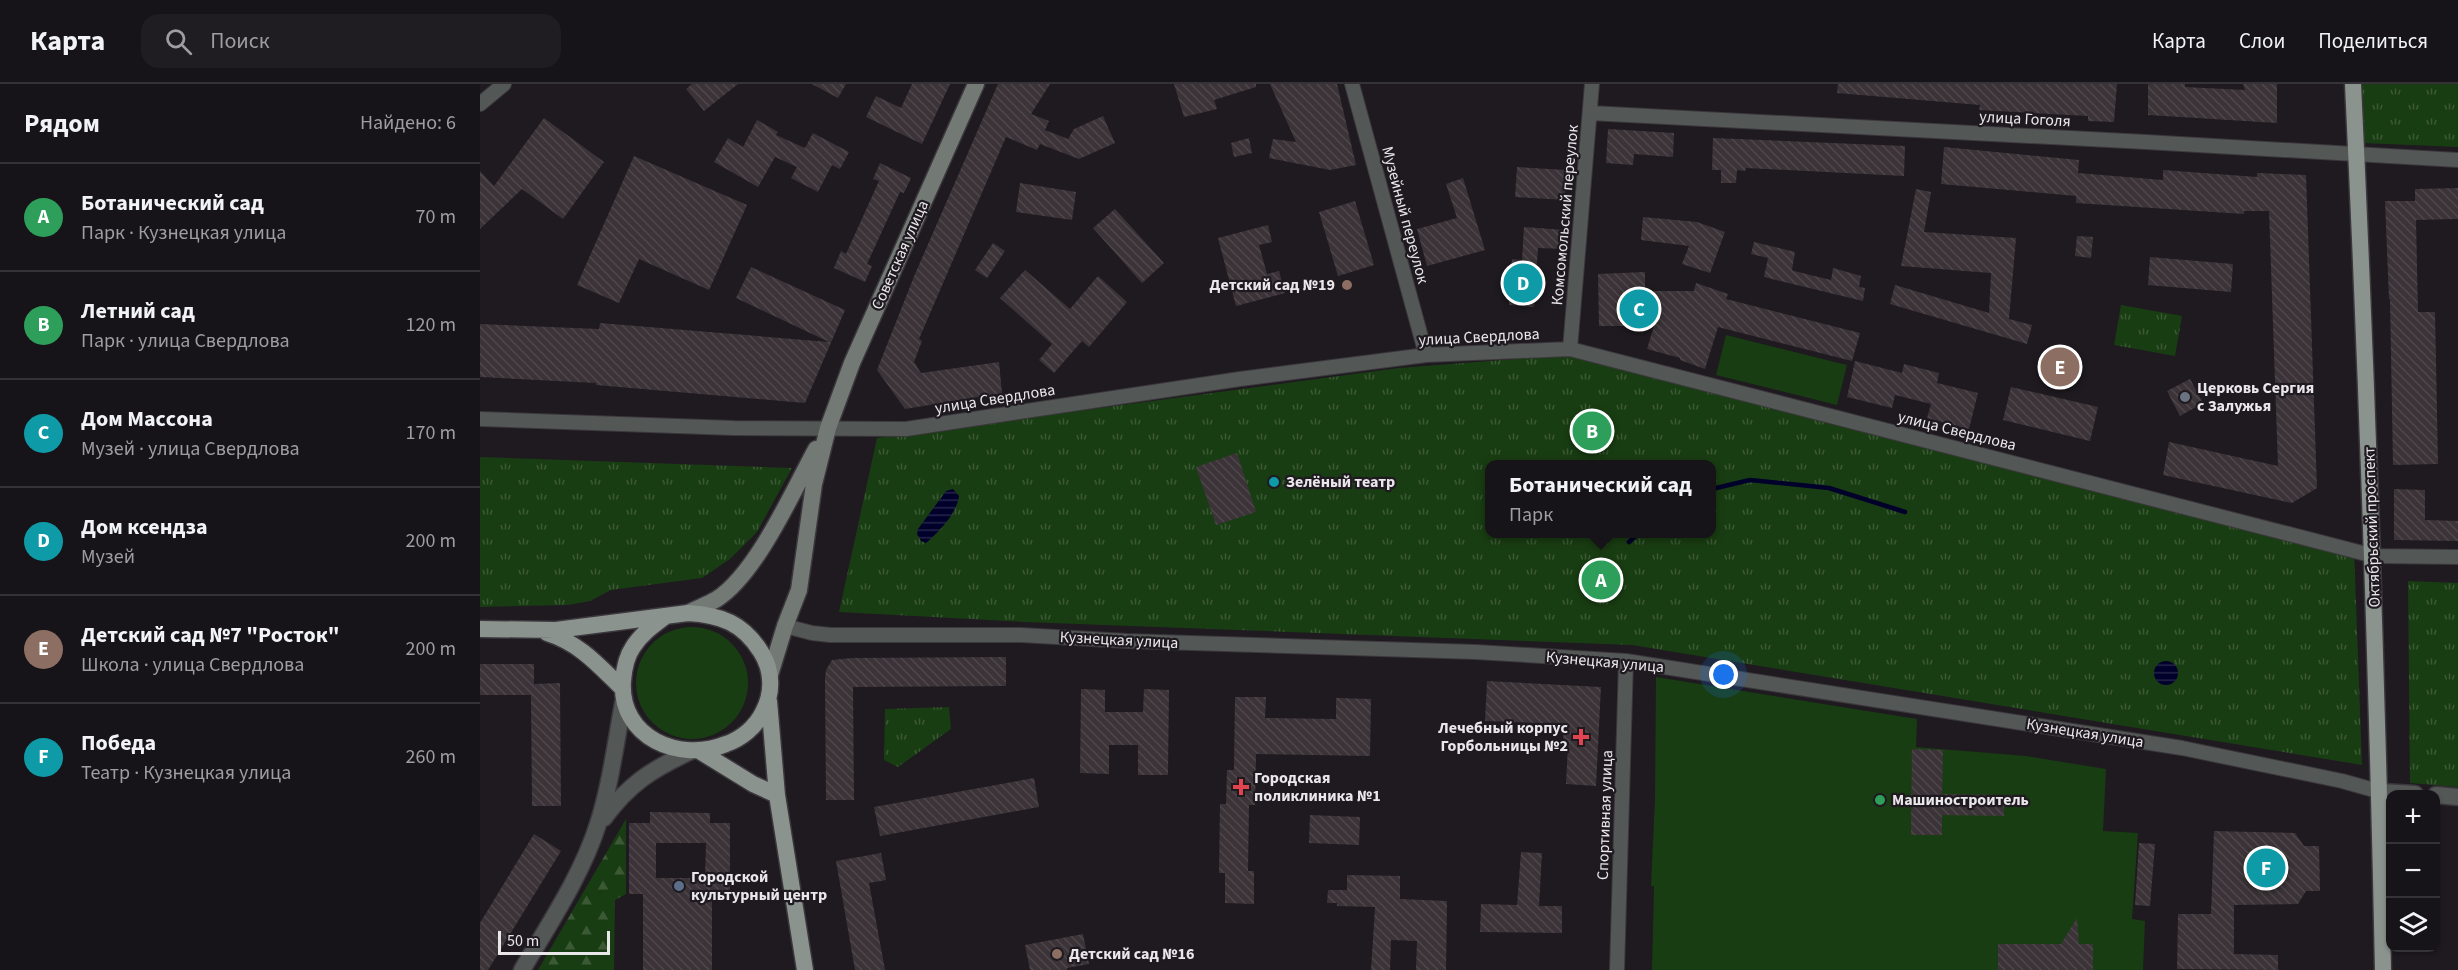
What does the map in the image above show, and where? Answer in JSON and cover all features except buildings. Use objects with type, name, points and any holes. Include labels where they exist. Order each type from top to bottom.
[{"type":"main road","name":"Советская улица","points":[[770,675],[799,590],[814,484],[828,428],[852,363],[976,84]]},
{"type":"main road","name":"Октябрьский проспект","points":[[2353,84],[2374,555],[2381,792],[2383,970]]},
{"type":"main road","name":"Советская улица","points":[[688,613],[718,598],[730,588],[756,558],[828,428]]},
{"type":"main road","points":[[480,629],[556,630],[688,613],[711,614],[731,622],[749,635],[762,653],[770,675],[769,699],[777,795],[805,970]]},
{"type":"main road","points":[[666,616],[646,631],[632,647],[624,667],[623,693],[630,715],[640,730],[655,741],[671,749],[695,752],[777,795]]},
{"type":"main road","points":[[538,630],[578,647],[623,693]]},
{"type":"main road","points":[[695,752],[735,741],[750,730],[761,716],[769,699]]},
{"type":"street","points":[[480,104],[504,84]]},
{"type":"street","name":"Музейный переулок","points":[[1352,84],[1426,355]]},
{"type":"street","name":"Комсомольский переулок","points":[[1570,349],[1592,84]]},
{"type":"street","name":"улица Гоголя","points":[[1590,113],[2458,160]]},
{"type":"street","name":"улица Свердлова","points":[[480,419],[733,428],[906,429],[1240,379],[1426,355],[1570,349],[2374,555],[2458,557]]},
{"type":"street","name":"Кузнецкая улица","points":[[785,626],[830,635],[1021,635],[1127,641],[1476,652],[1626,661],[2182,748],[2342,781],[2386,792]]},
{"type":"street","name":"Спортивная улица","points":[[1617,970],[1626,661]]},
{"type":"street","points":[[522,970],[584,859],[598,825],[606,798],[623,693]]},
{"type":"street","points":[[598,825],[632,785],[666,763],[695,752]]},
{"type":"street","points":[[2440,795],[2458,797]]},
{"type":"green space","points":[[2361,84],[2458,84],[2458,147],[2364,143]]},
{"type":"green space","points":[[2121,305],[2182,316],[2175,356],[2114,345]]},
{"type":"green space","points":[[1726,335],[1847,365],[1837,405],[1716,375]]},
{"type":"green space","points":[[1567,355],[1592,359],[2354,549],[2362,765],[1632,645],[1025,622],[839,612],[877,438],[1399,368]]},
{"type":"green space","points":[[480,457],[792,468],[757,532],[730,559],[702,578],[611,590],[590,601],[568,605],[480,607]]},
{"type":"green space","points":[[2408,581],[2458,583],[2458,787],[2410,783]]},
{"type":"green space","points":[[692,627],[714,631],[732,643],[744,661],[748,683],[744,705],[732,723],[714,735],[692,739],[670,735],[652,723],[640,705],[636,683],[640,661],[652,643],[670,631]]},
{"type":"green space","name":"Машиностроитель","points":[[1656,677],[1917,719],[1916,747],[2026,756],[2106,769],[2103,831],[2138,833],[2132,919],[2145,921],[2143,970],[1652,970],[1654,886],[1651,886],[1655,798]]},
{"type":"green space","points":[[949,707],[951,729],[898,767],[884,760],[885,709]]},
{"type":"green space","points":[[626,819],[626,894],[615,900],[614,970],[538,970]]},
{"type":"water","points":[[953,489],[959,496],[955,509],[942,528],[926,543],[921,541],[917,534],[918,529],[946,491]]},
{"type":"water","points":[[2166,661],[2171,662],[2177,668],[2177,678],[2171,684],[2166,685],[2161,684],[2155,678],[2154,673],[2155,668],[2161,662]]},
{"type":"waterway","points":[[1716,488],[1750,480],[1829,488],[1905,512]]},
{"type":"waterway","points":[[1629,542],[1634,538]]},
{"type":"place","name":"Дом ксендза","points":[[1523,283]]},
{"type":"place","name":"Детский сад №19","points":[[1347,285]]},
{"type":"place","name":"Дом Масcона","points":[[1639,309]]},
{"type":"place","name":"Детский сад №7 \"Росток\"","points":[[2060,367]]},
{"type":"place","name":"Церковь Сергия с Залужья","points":[[2185,397]]},
{"type":"place","name":"Летний сад","points":[[1592,431]]},
{"type":"place","name":"Зелёный театр","points":[[1274,482]]},
{"type":"place","name":"Ботанический сад","points":[[1601,580]]},
{"type":"place","name":"Лечебный корпус Горбольницы №2","points":[[1581,737]]},
{"type":"place","name":"Городская поликлиника №1","points":[[1241,787]]},
{"type":"place","name":"Машиностроитель","points":[[1880,800]]},
{"type":"place","name":"Победа","points":[[2266,868]]},
{"type":"place","name":"Городской культурный центр","points":[[679,886]]},
{"type":"place","name":"Детский сад №16","points":[[1057,954]]}]
